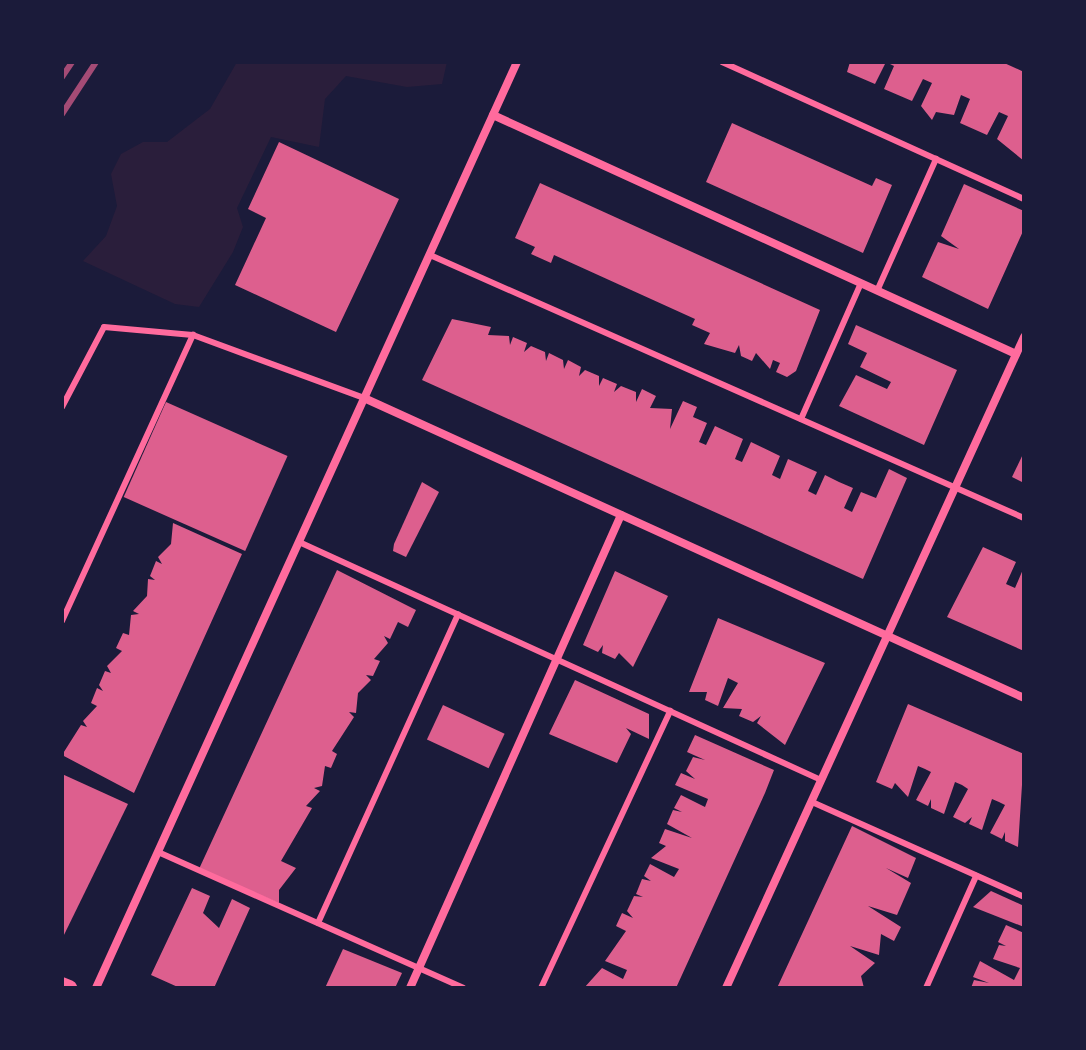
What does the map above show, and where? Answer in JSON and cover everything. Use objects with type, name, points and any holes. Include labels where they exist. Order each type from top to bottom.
[{"type":"main road","points":[[62,985],[69,988]]},
{"type":"street","points":[[96,988],[517,62]]},
{"type":"street","points":[[493,115],[1016,354]]},
{"type":"street","points":[[726,988],[1024,337]]},
{"type":"street","points":[[364,398],[1024,698]]},
{"type":"street","points":[[410,988],[554,658],[621,515]]},
{"type":"lane","points":[[722,62],[1024,199]]},
{"type":"lane","points":[[877,291],[936,159]]},
{"type":"lane","points":[[430,255],[1024,518]]},
{"type":"lane","points":[[801,419],[861,283]]},
{"type":"lane","points":[[62,407],[104,327],[193,335],[364,398]]},
{"type":"lane","points":[[62,621],[193,335]]},
{"type":"lane","points":[[299,542],[821,780]]},
{"type":"lane","points":[[318,923],[458,614]]},
{"type":"lane","points":[[541,988],[670,711]]},
{"type":"lane","points":[[812,802],[1024,897]]},
{"type":"lane","points":[[158,852],[463,988]]},
{"type":"lane","points":[[926,988],[976,876]]},
{"type":"shaded area","points":[[237,62],[447,62],[442,84],[407,87],[346,76],[325,99],[319,147],[271,137],[237,208],[243,227],[233,252],[199,307],[175,304],[83,261],[106,236],[117,206],[111,174],[121,154],[143,142],[167,142],[210,109]]},
{"type":"building","points":[[850,62],[886,62],[875,84],[847,72]]},
{"type":"building","points":[[886,62],[1002,62],[1024,72],[1024,161],[997,139],[1008,116],[999,112],[987,135],[960,123],[970,99],[961,95],[954,115],[936,112],[932,120],[921,106],[932,83],[923,79],[912,101],[884,89],[894,66]]},
{"type":"building","points":[[732,123],[872,186],[876,178],[892,185],[863,253],[706,182]]},
{"type":"building","points":[[279,142],[399,199],[336,332],[235,285],[266,218],[248,209]]},
{"type":"building","points":[[540,183],[820,310],[796,371],[787,377],[776,372],[780,363],[773,360],[770,369],[756,353],[752,361],[741,356],[739,345],[735,353],[704,344],[710,333],[692,325],[695,319],[554,255],[551,263],[531,254],[535,247],[515,238]]},
{"type":"building","points":[[964,184],[1024,211],[1024,229],[988,309],[922,277],[938,242],[959,249],[941,236]]},
{"type":"building","points":[[452,319],[491,327],[488,335],[509,336],[510,345],[513,337],[527,343],[524,352],[531,346],[545,352],[546,361],[549,353],[563,360],[564,369],[568,360],[581,367],[579,376],[585,370],[599,376],[599,386],[603,378],[617,384],[614,392],[621,386],[636,392],[636,402],[642,389],[656,396],[650,408],[672,409],[670,429],[683,401],[697,407],[693,417],[707,423],[699,442],[706,445],[715,426],[743,439],[735,459],[742,462],[751,442],[780,456],[772,475],[780,479],[788,459],[817,472],[808,491],[816,495],[825,475],[853,488],[844,508],[852,512],[861,492],[876,498],[889,469],[907,478],[863,579],[422,380]]},
{"type":"building","points":[[856,325],[957,370],[924,445],[839,406],[856,375],[887,389],[891,382],[860,367],[867,353],[848,344]]},
{"type":"building","points":[[166,402],[288,456],[245,551],[124,497]]},
{"type":"building","points":[[1024,452],[1024,483],[1012,477]]},
{"type":"building","points":[[422,482],[439,492],[406,557],[393,551],[394,544]]},
{"type":"building","points":[[173,523],[242,554],[134,793],[62,755],[81,725],[87,727],[83,721],[97,706],[91,703],[97,688],[103,691],[99,685],[105,671],[111,673],[107,666],[122,651],[116,648],[123,633],[129,635],[131,615],[139,614],[133,611],[147,596],[148,579],[155,580],[150,576],[156,561],[162,564],[158,557],[171,544]]},
{"type":"building","points":[[983,547],[1016,562],[1006,584],[1015,588],[1024,567],[1024,651],[947,617]]},
{"type":"building","points":[[337,570],[416,610],[408,627],[398,622],[390,639],[384,636],[388,643],[374,659],[380,661],[373,676],[366,675],[371,680],[358,693],[356,713],[349,712],[354,717],[332,751],[337,754],[331,768],[325,766],[322,786],[314,788],[320,791],[306,806],[312,808],[281,861],[296,868],[279,890],[279,903],[199,869]]},
{"type":"building","points":[[615,571],[668,596],[633,667],[619,653],[615,659],[602,653],[603,645],[598,652],[583,645]]},
{"type":"building","points":[[718,618],[825,663],[785,745],[757,723],[761,716],[753,722],[739,716],[742,709],[723,708],[738,683],[728,678],[718,706],[705,700],[707,692],[689,692]]},
{"type":"building","points":[[575,680],[649,714],[649,739],[626,728],[631,734],[617,763],[549,734]]},
{"type":"building","points":[[908,704],[1024,754],[1018,847],[1005,841],[1005,832],[1002,839],[990,833],[1005,805],[999,802],[992,799],[982,830],[969,824],[972,817],[965,823],[953,817],[968,789],[962,785],[955,782],[944,814],[931,808],[931,799],[928,806],[916,800],[931,772],[925,769],[918,766],[908,797],[895,783],[892,789],[876,782]]},
{"type":"building","points":[[443,705],[505,734],[489,768],[427,739]]},
{"type":"building","points":[[695,735],[774,770],[765,793],[676,988],[584,988],[602,968],[623,979],[627,970],[605,961],[626,931],[616,926],[622,913],[633,918],[627,911],[634,896],[643,897],[636,894],[642,879],[651,881],[644,876],[650,864],[674,877],[679,869],[651,858],[666,846],[659,843],[665,829],[692,838],[667,824],[673,810],[682,812],[674,808],[681,795],[705,807],[708,799],[675,785],[681,773],[695,779],[686,771],[693,757],[705,760],[687,752]]},
{"type":"building","points":[[62,774],[128,804],[62,939]]},
{"type":"building","points":[[852,826],[916,858],[908,878],[886,868],[911,883],[897,915],[868,906],[901,927],[894,941],[881,934],[879,955],[850,946],[875,963],[861,976],[864,988],[777,988]]},
{"type":"building","points":[[192,888],[210,896],[203,913],[219,928],[232,899],[250,908],[214,988],[180,988],[151,975]]},
{"type":"building","points":[[991,891],[1024,906],[1024,927],[973,907]]},
{"type":"building","points":[[1006,925],[1024,933],[1024,988],[971,988],[974,980],[989,983],[973,977],[980,961],[1014,980],[1020,968],[993,959],[999,945],[1006,946],[998,942]]},
{"type":"building","points":[[343,949],[402,973],[395,988],[325,988]]},
{"type":"railway","points":[[62,77],[72,62]]},
{"type":"railway","points":[[62,114],[96,62]]}]
